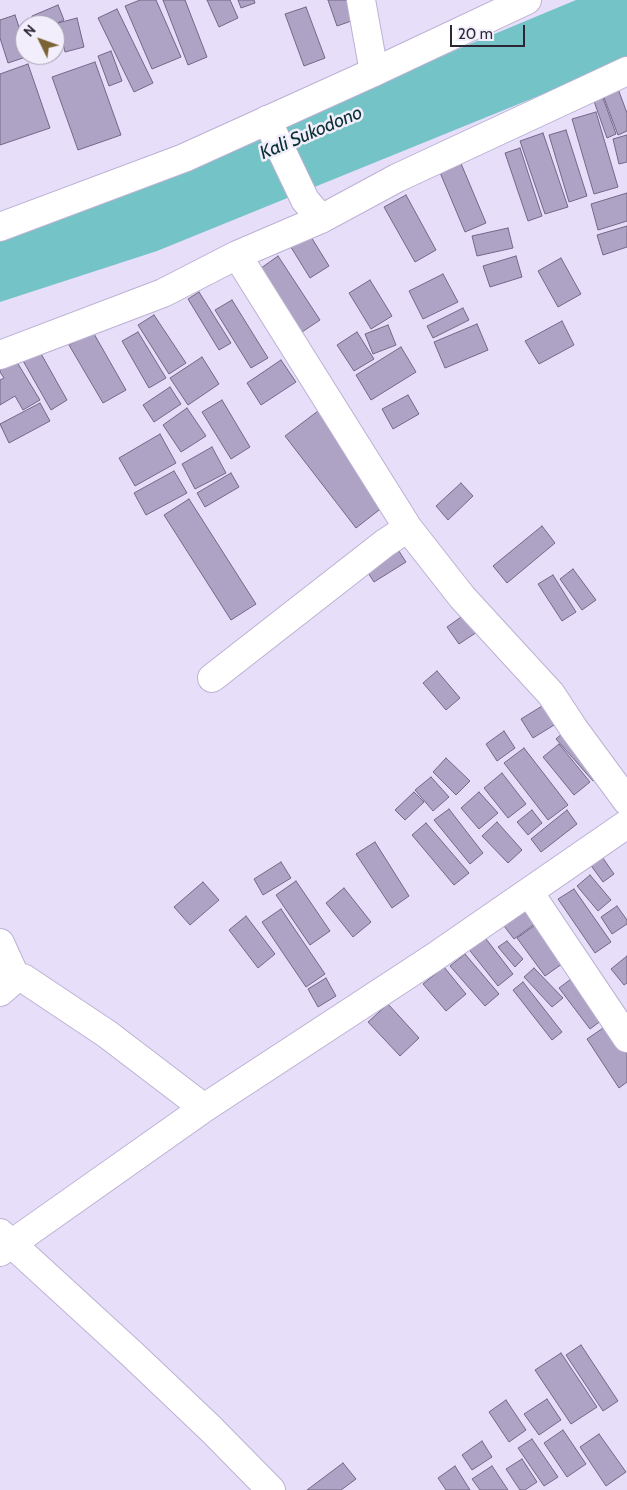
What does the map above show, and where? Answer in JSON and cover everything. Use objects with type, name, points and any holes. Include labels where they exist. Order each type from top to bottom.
[{"type":"street","points":[[361,0],[374,72]]},
{"type":"street","points":[[0,227],[184,158],[268,124],[524,1]]},
{"type":"street","points":[[0,355],[163,293],[236,255],[313,210],[398,178],[625,79]]},
{"type":"street","points":[[268,124],[313,210]]},
{"type":"street","points":[[236,255],[408,528],[462,597],[551,694],[574,729],[627,801]]},
{"type":"street","points":[[212,678],[385,543],[408,528]]},
{"type":"street","points":[[272,1490],[132,1354],[4,1243],[204,1108],[434,958],[627,824]]},
{"type":"street","points":[[529,892],[627,1038]]},
{"type":"street","points":[[0,943],[8,985],[23,978],[107,1034],[204,1108]]},
{"type":"water","name":"Kali Sukodono","points":[[576,0],[627,0],[627,60],[157,251],[0,302],[0,237],[198,163],[463,47]]},
{"type":"building","points":[[140,0],[156,0],[181,57],[152,69],[125,6]]},
{"type":"building","points":[[163,0],[185,0],[207,57],[188,65]]},
{"type":"building","points":[[207,0],[230,0],[238,18],[219,27]]},
{"type":"building","points":[[238,0],[254,0],[255,3],[241,8]]},
{"type":"building","points":[[328,0],[354,0],[360,18],[337,26]]},
{"type":"building","points":[[58,5],[62,15],[34,15]]},
{"type":"building","points":[[306,7],[325,58],[304,66],[285,14]]},
{"type":"building","points":[[117,9],[153,83],[134,92],[98,18]]},
{"type":"building","points":[[15,15],[15,61],[8,63],[0,38],[0,20]]},
{"type":"building","points":[[77,18],[84,47],[65,52],[65,21]]},
{"type":"building","points":[[111,51],[122,81],[109,86],[98,56]]},
{"type":"building","points":[[95,62],[121,135],[78,150],[52,77]]},
{"type":"building","points":[[28,65],[50,128],[0,145],[0,74]]},
{"type":"building","points":[[615,81],[627,113],[627,131],[618,135],[600,87]]},
{"type":"building","points":[[599,87],[616,134],[607,138],[590,90]]},
{"type":"building","points":[[596,112],[618,187],[594,194],[572,119]]},
{"type":"building","points":[[566,130],[587,196],[569,202],[549,135]]},
{"type":"building","points":[[543,133],[568,207],[545,214],[520,141]]},
{"type":"building","points":[[627,135],[627,162],[619,164],[613,139]]},
{"type":"building","points":[[520,148],[542,216],[528,221],[505,153]]},
{"type":"building","points":[[457,154],[486,223],[465,232],[436,163]]},
{"type":"building","points":[[627,193],[627,221],[598,230],[591,204]]},
{"type":"building","points":[[406,195],[436,250],[415,262],[384,207]]},
{"type":"building","points":[[627,226],[627,247],[603,255],[597,235]]},
{"type":"building","points":[[508,228],[513,248],[477,256],[472,236]]},
{"type":"building","points":[[308,232],[329,266],[310,278],[289,244]]},
{"type":"building","points":[[278,256],[320,320],[299,334],[257,271]]},
{"type":"building","points":[[516,256],[522,277],[490,287],[483,266]]},
{"type":"building","points":[[561,258],[581,294],[558,307],[538,271]]},
{"type":"building","points":[[443,274],[458,302],[423,319],[409,291]]},
{"type":"building","points":[[370,280],[392,316],[371,329],[349,293]]},
{"type":"building","points":[[199,292],[231,343],[219,350],[188,299]]},
{"type":"building","points":[[232,300],[268,358],[251,368],[215,310]]},
{"type":"building","points":[[463,308],[469,320],[433,338],[427,326]]},
{"type":"building","points":[[154,315],[186,363],[169,374],[138,325]]},
{"type":"building","points":[[562,321],[574,345],[539,364],[525,341]]},
{"type":"building","points":[[477,324],[488,350],[445,368],[434,342]]},
{"type":"building","points":[[388,325],[396,345],[373,354],[365,334]]},
{"type":"building","points":[[93,332],[126,390],[103,403],[69,345]]},
{"type":"building","points":[[138,332],[166,378],[149,388],[122,341]]},
{"type":"building","points":[[357,332],[374,359],[354,371],[337,345]]},
{"type":"building","points":[[35,343],[67,400],[51,410],[18,352]]},
{"type":"building","points":[[401,347],[416,372],[371,400],[356,375]]},
{"type":"building","points":[[12,354],[40,400],[23,410],[15,396],[0,405],[0,380],[4,378],[0,372],[0,361]]},
{"type":"building","points":[[202,357],[219,384],[188,405],[170,378]]},
{"type":"building","points":[[281,360],[296,382],[261,405],[247,383]]},
{"type":"building","points":[[170,387],[181,404],[154,422],[143,405]]},
{"type":"building","points":[[408,395],[419,414],[393,429],[382,409]]},
{"type":"building","points":[[222,400],[250,447],[231,459],[202,412]]},
{"type":"building","points":[[40,403],[50,421],[9,443],[0,424]]},
{"type":"building","points":[[187,408],[206,436],[181,452],[163,425]]},
{"type":"building","points":[[318,411],[388,503],[356,528],[285,436]]},
{"type":"building","points":[[160,434],[176,463],[135,486],[119,458]]},
{"type":"building","points":[[212,447],[226,473],[195,489],[182,464]]},
{"type":"building","points":[[174,471],[187,493],[146,515],[134,493]]},
{"type":"building","points":[[231,473],[239,487],[205,507],[197,493]]},
{"type":"building","points":[[461,483],[473,496],[448,520],[436,506]]},
{"type":"building","points":[[189,499],[256,604],[231,620],[164,515]]},
{"type":"building","points":[[542,526],[555,543],[507,583],[493,566]]},
{"type":"building","points":[[395,545],[406,562],[374,582],[363,565]]},
{"type":"building","points":[[573,569],[596,600],[582,610],[560,579]]},
{"type":"building","points":[[553,575],[576,612],[562,621],[538,584]]},
{"type":"building","points":[[471,610],[483,628],[459,644],[447,627]]},
{"type":"building","points":[[437,671],[460,698],[446,710],[423,683]]},
{"type":"building","points":[[547,703],[559,722],[533,738],[521,719]]},
{"type":"building","points":[[504,731],[515,748],[497,761],[486,744]]},
{"type":"building","points":[[565,731],[603,773],[593,781],[556,739]]},
{"type":"building","points":[[559,744],[590,782],[574,795],[543,757]]},
{"type":"building","points":[[524,748],[568,805],[548,820],[504,763]]},
{"type":"building","points":[[446,758],[470,781],[456,795],[433,772]]},
{"type":"building","points":[[502,773],[526,804],[508,818],[484,788]]},
{"type":"building","points":[[431,777],[449,797],[433,811],[415,790]]},
{"type":"building","points":[[414,792],[424,802],[405,820],[395,810]]},
{"type":"building","points":[[479,792],[498,813],[479,829],[461,808]]},
{"type":"building","points":[[449,809],[483,853],[470,864],[434,820]]},
{"type":"building","points":[[532,810],[542,823],[528,835],[517,822]]},
{"type":"building","points":[[567,810],[577,824],[541,852],[531,839]]},
{"type":"building","points":[[497,822],[522,850],[508,863],[482,836]]},
{"type":"building","points":[[426,823],[469,873],[454,885],[412,835]]},
{"type":"building","points":[[375,842],[409,896],[392,908],[356,854]]},
{"type":"building","points":[[596,848],[614,874],[603,882],[584,856]]},
{"type":"building","points":[[281,862],[291,878],[263,895],[254,879]]},
{"type":"building","points":[[590,875],[611,900],[598,911],[577,886]]},
{"type":"building","points":[[296,881],[330,931],[310,945],[276,895]]},
{"type":"building","points":[[203,882],[219,900],[190,925],[174,907]]},
{"type":"building","points":[[344,888],[371,922],[353,937],[326,903]]},
{"type":"building","points":[[574,889],[611,942],[595,953],[558,899]]},
{"type":"building","points":[[522,906],[536,923],[514,939],[501,922]]},
{"type":"building","points":[[617,906],[627,920],[627,924],[612,934],[601,917]]},
{"type":"building","points":[[281,909],[325,974],[306,987],[262,922]]},
{"type":"building","points":[[246,916],[275,954],[258,968],[229,930]]},
{"type":"building","points":[[541,921],[569,959],[545,976],[517,938]]},
{"type":"building","points":[[483,935],[513,974],[498,986],[467,947]]},
{"type":"building","points":[[507,941],[523,959],[515,967],[498,947]]},
{"type":"building","points":[[465,954],[499,994],[485,1006],[450,966]]},
{"type":"building","points":[[627,956],[627,983],[624,985],[611,969]]},
{"type":"building","points":[[444,967],[466,994],[446,1011],[423,984]]},
{"type":"building","points":[[534,968],[563,998],[552,1007],[524,977]]},
{"type":"building","points":[[575,976],[606,1017],[590,1029],[559,988]]},
{"type":"building","points":[[326,978],[336,996],[318,1007],[308,989]]},
{"type":"building","points":[[523,982],[562,1032],[552,1040],[513,990]]},
{"type":"building","points":[[388,1004],[419,1038],[400,1056],[368,1022]]},
{"type":"building","points":[[609,1024],[627,1051],[627,1082],[619,1088],[587,1039]]},
{"type":"building","points":[[581,1345],[618,1401],[603,1411],[566,1355]]},
{"type":"building","points":[[561,1353],[597,1407],[571,1424],[535,1370]]},
{"type":"building","points":[[547,1399],[561,1420],[539,1435],[524,1414]]},
{"type":"building","points":[[506,1400],[526,1430],[509,1442],[489,1412]]},
{"type":"building","points":[[563,1430],[586,1464],[567,1477],[544,1443]]},
{"type":"building","points":[[599,1434],[626,1472],[606,1486],[580,1447]]},
{"type":"building","points":[[532,1439],[558,1477],[544,1486],[518,1448]]},
{"type":"building","points":[[482,1441],[492,1457],[472,1470],[462,1455]]},
{"type":"building","points":[[522,1459],[537,1482],[525,1490],[520,1490],[506,1469]]},
{"type":"building","points":[[343,1463],[356,1479],[341,1490],[307,1490]]},
{"type":"building","points":[[455,1466],[470,1490],[446,1490],[438,1478]]},
{"type":"building","points":[[492,1466],[508,1490],[480,1490],[472,1479]]}]
